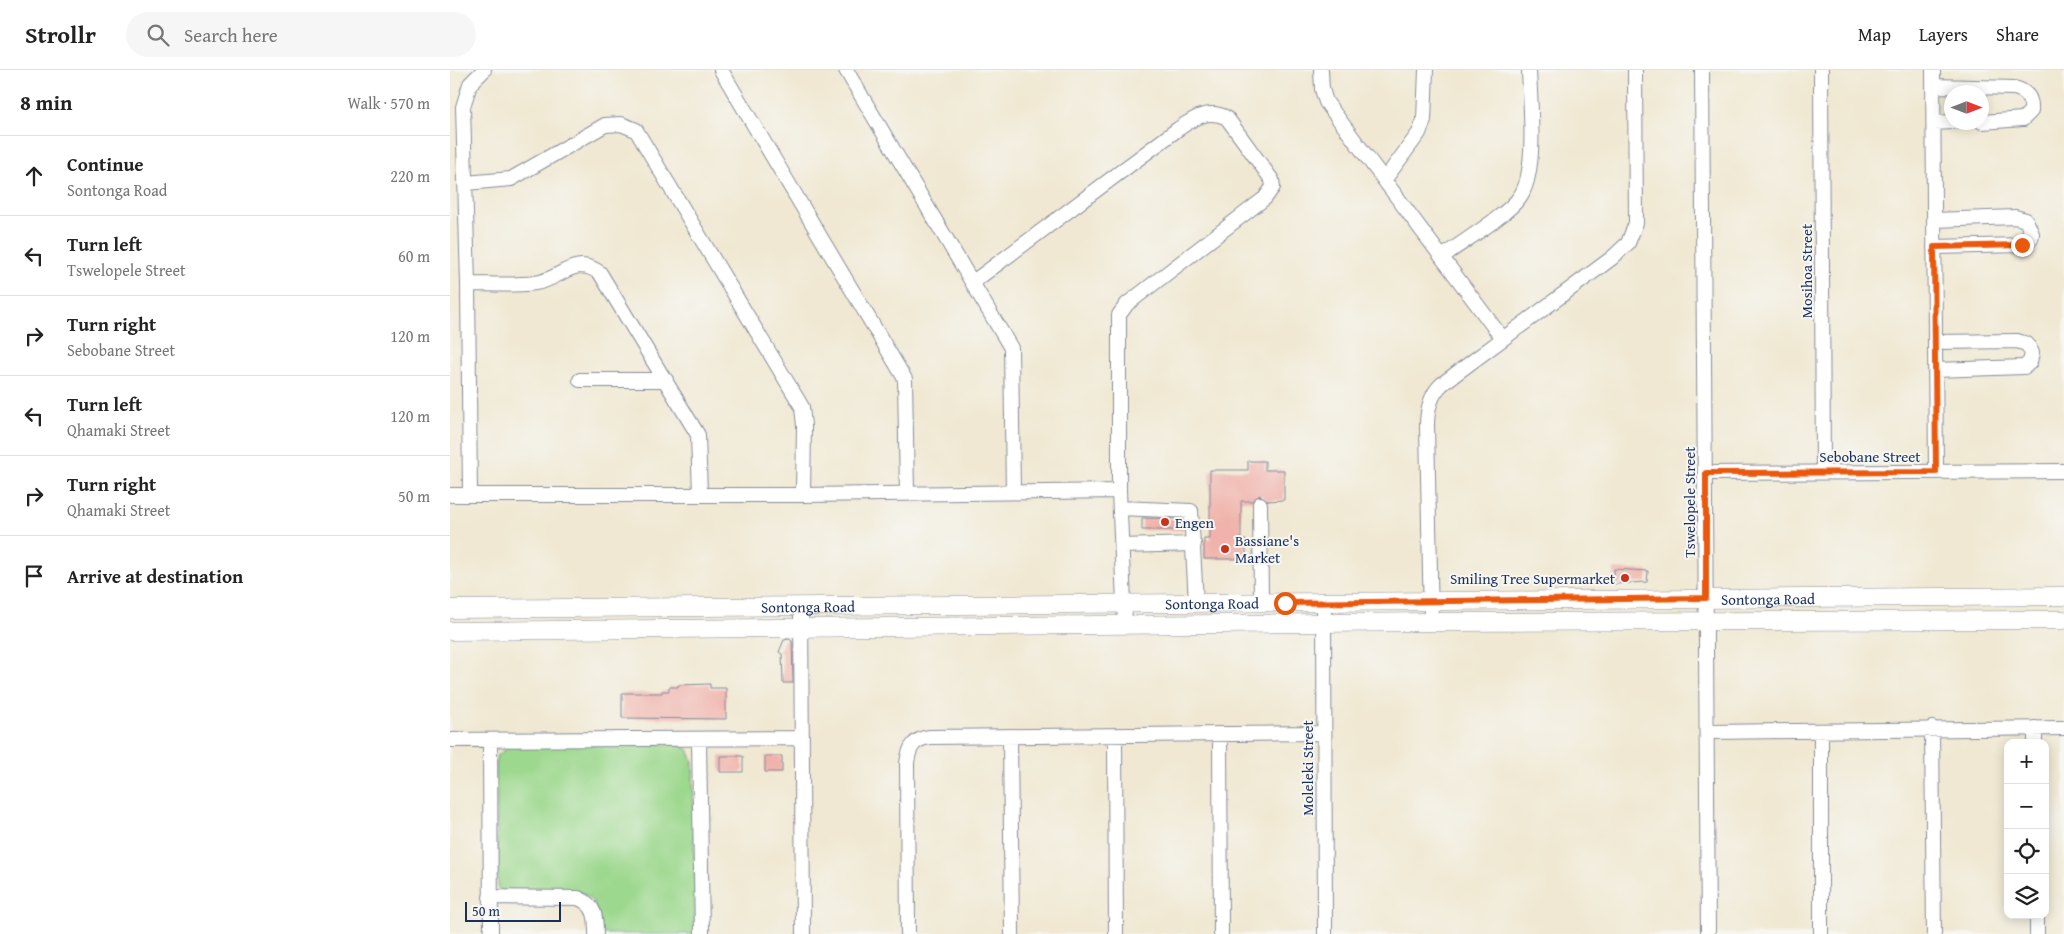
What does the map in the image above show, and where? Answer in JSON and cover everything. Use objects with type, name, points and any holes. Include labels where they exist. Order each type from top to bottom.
[{"type":"main road","name":"Sontonga Road","points":[[450,608],[2064,596]]},
{"type":"main road","name":"Sontonga Road","points":[[450,631],[1323,622],[2064,620]]},
{"type":"street","points":[[470,495],[468,284],[463,118],[464,99],[470,84],[484,70]]},
{"type":"street","points":[[721,70],[905,379],[907,493]]},
{"type":"street","points":[[846,70],[1008,342],[1012,354],[1013,491]]},
{"type":"street","points":[[1321,70],[1322,90],[1326,102],[1502,338]]},
{"type":"street","points":[[1384,179],[1418,133],[1424,120],[1426,70]]},
{"type":"street","points":[[1442,257],[1513,205],[1525,188],[1530,163],[1530,70]]},
{"type":"street","points":[[1431,622],[1427,426],[1430,402],[1433,394],[1442,384],[1612,258],[1632,237],[1636,212],[1635,70]]},
{"type":"street","name":"Tswelopele Street","points":[[1702,70],[1708,934]]},
{"type":"street","name":"Mosihoa Street","points":[[1821,70],[1823,472]]},
{"type":"street","points":[[1933,70],[1936,472]]},
{"type":"street","points":[[1933,86],[1944,86]]},
{"type":"street","points":[[1989,87],[2014,88],[2026,93],[2030,98],[2030,111],[2023,119],[1989,121]]},
{"type":"street","points":[[973,282],[1195,117],[1212,113],[1227,118],[1272,180],[1273,187],[1270,193],[1127,304],[1119,315],[1119,491],[1125,624]]},
{"type":"street","points":[[1934,123],[1944,122]]},
{"type":"street","points":[[466,183],[511,179],[605,126],[621,124],[636,130],[802,406],[804,426],[803,495]]},
{"type":"street","points":[[1934,220],[2015,217],[2026,220],[2032,234],[2031,239],[2022,245],[1934,247]]},
{"type":"street","points":[[468,284],[535,283],[568,268],[583,266],[593,268],[606,280],[699,439],[700,494]]},
{"type":"street","points":[[1934,342],[2017,341],[2027,344],[2032,353],[2030,362],[2024,367],[1935,370]]},
{"type":"street","points":[[580,380],[666,380]]},
{"type":"street","name":"Sebobane Street","points":[[1706,473],[2064,471]]},
{"type":"street","points":[[450,495],[803,495],[1119,491]]},
{"type":"street","points":[[1260,504],[1261,603]]},
{"type":"street","points":[[1120,508],[1190,510],[1193,515],[1196,603]]},
{"type":"street","points":[[1122,546],[1194,544]]},
{"type":"street","name":"Moleleki Street","points":[[1324,602],[1325,934]]},
{"type":"street","points":[[801,605],[804,934]]},
{"type":"street","points":[[1932,728],[1934,934]]},
{"type":"street","points":[[2035,728],[2035,739]]},
{"type":"street","points":[[1708,732],[2064,728]]},
{"type":"street","points":[[1821,731],[1821,934]]},
{"type":"street","points":[[908,934],[907,763],[911,746],[922,738],[1323,733]]},
{"type":"street","points":[[1220,735],[1221,934]]},
{"type":"street","points":[[1010,736],[1012,934]]},
{"type":"street","points":[[1115,736],[1116,934]]},
{"type":"street","points":[[450,740],[801,738]]},
{"type":"street","points":[[699,739],[702,934]]},
{"type":"street","points":[[490,740],[491,934]]},
{"type":"street","points":[[490,897],[578,898],[589,904],[594,910],[596,934]]},
{"type":"street","points":[[2037,919],[2037,934]]},
{"type":"green space","points":[[678,744],[688,749],[693,762],[695,934],[601,934],[597,910],[591,900],[581,893],[501,892],[498,890],[496,757],[510,745]]},
{"type":"building","points":[[1248,461],[1265,461],[1265,470],[1284,470],[1284,500],[1268,501],[1260,495],[1252,501],[1241,501],[1241,540],[1246,540],[1246,559],[1204,559],[1204,539],[1210,539],[1210,470],[1248,470]]},
{"type":"building","points":[[1142,518],[1183,519],[1183,530],[1142,530]]},
{"type":"building","name":"Smiling Tree Supermarket","points":[[1614,569],[1648,571],[1647,582],[1614,584]]},
{"type":"building","points":[[789,639],[792,641],[793,683],[783,683],[782,654],[779,652],[784,640]]},
{"type":"building","points":[[710,684],[710,688],[726,688],[726,719],[622,718],[622,693],[662,693],[662,691],[669,691],[669,687],[678,687],[678,685]]},
{"type":"building","points":[[720,756],[743,756],[743,772],[720,772]]},
{"type":"building","points":[[765,756],[782,756],[782,772],[765,772]]},
{"type":"place","name":"Engen","points":[[1165,522]]},
{"type":"place","name":"Bassiane's Market","points":[[1225,549]]},
{"type":"place","name":"Smiling Tree Supermarket","points":[[1625,578]]},
{"type":"route","points":[[1285,603],[1706,598],[1706,473],[1936,472],[1934,247],[2022,245]]}]
